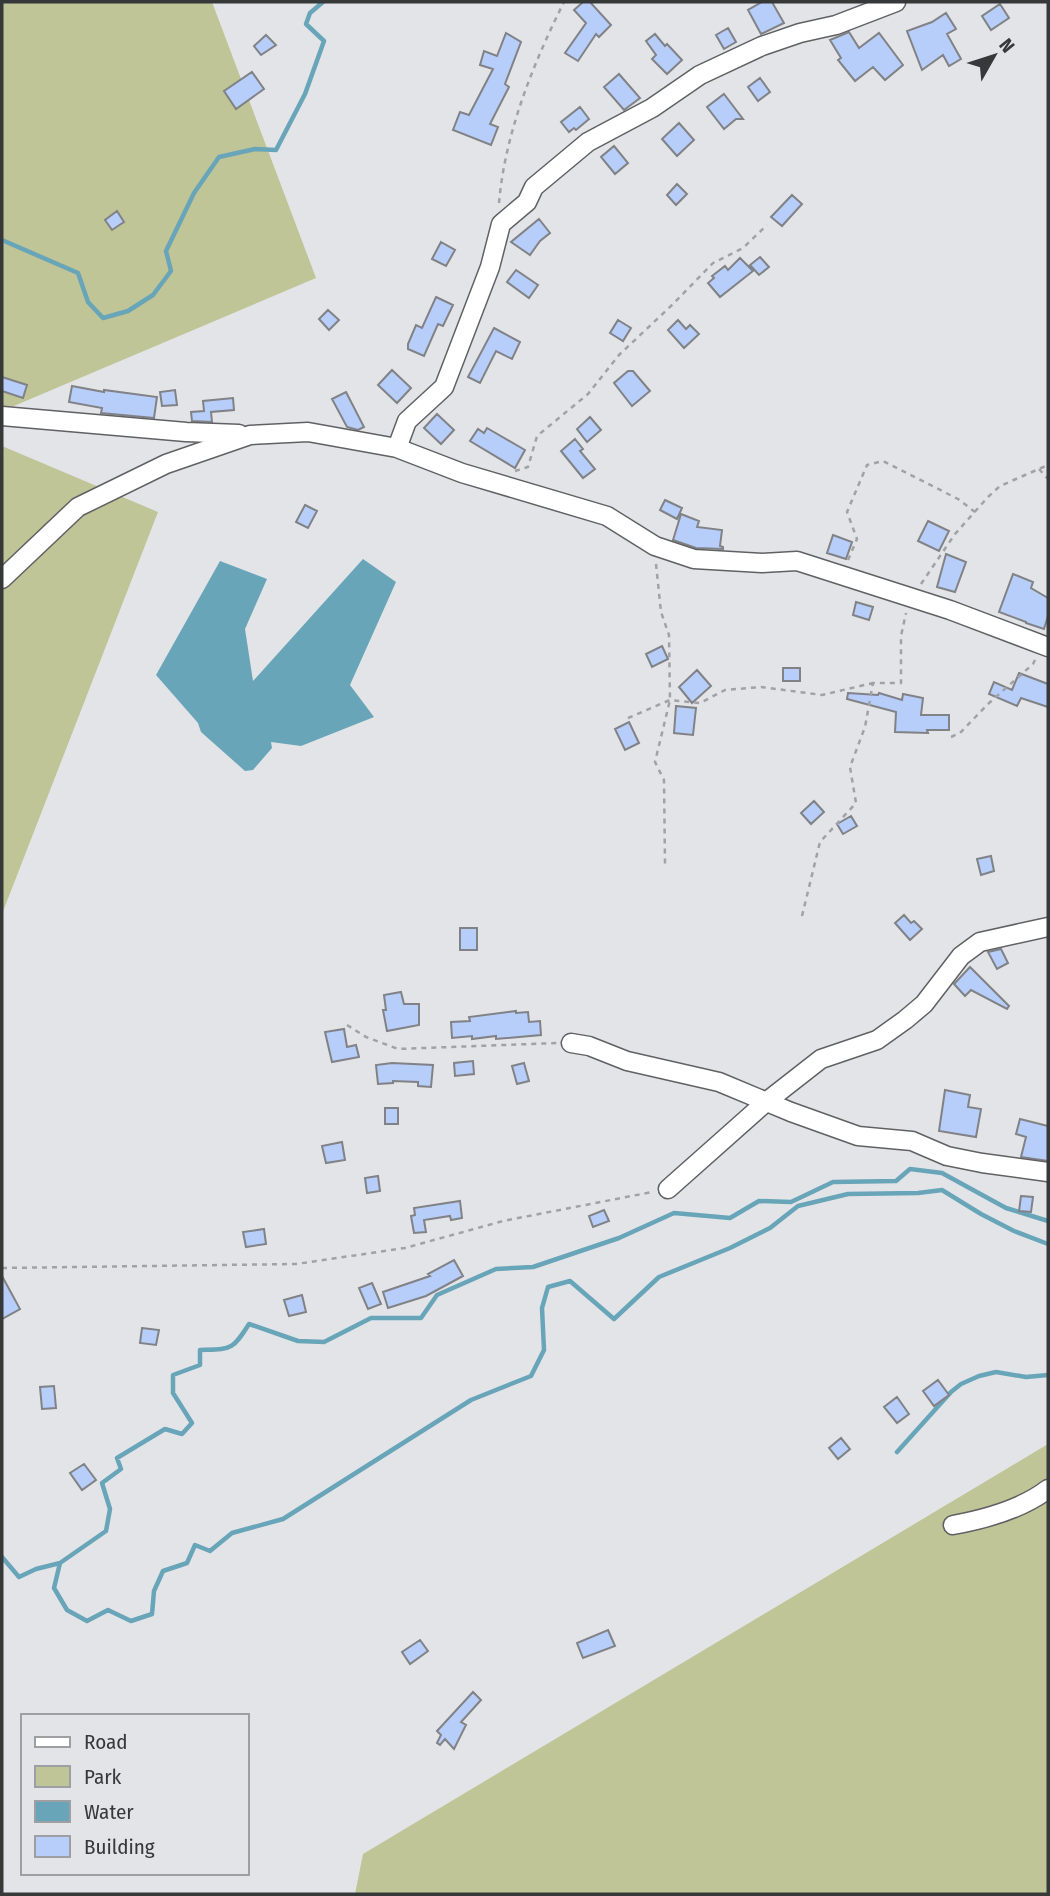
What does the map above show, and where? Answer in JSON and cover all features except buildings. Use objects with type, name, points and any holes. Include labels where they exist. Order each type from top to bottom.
[{"type":"street","points":[[397,448],[407,421],[444,387],[490,267],[501,224],[527,202],[534,187],[588,142],[652,108],[700,75],[762,46],[800,33],[836,25],[896,2]]},
{"type":"street","points":[[2,416],[186,432],[250,435],[308,432],[397,448],[463,473],[607,516],[655,546],[694,559],[762,563],[797,561],[909,596],[1044,645]]},
{"type":"street","points":[[2,579],[78,507],[166,464],[250,435]]},
{"type":"street","points":[[668,1189],[766,1102],[821,1059],[877,1040],[905,1020],[924,1004],[961,956],[980,942],[1048,927]]},
{"type":"street","points":[[571,1043],[589,1046],[627,1061],[719,1082],[858,1136],[912,1141],[947,1156],[1048,1172]]},
{"type":"street","points":[[954,1525],[982,1520],[1039,1496],[1048,1489]]},
{"type":"path","points":[[501,224],[501,178],[520,105],[564,2]]},
{"type":"path","points":[[515,472],[528,467],[537,436],[588,394],[619,355],[713,263],[743,248],[767,225]]},
{"type":"path","points":[[842,576],[857,539],[847,512],[867,466],[883,461],[958,499],[976,512]]},
{"type":"path","points":[[628,718],[670,700],[700,703],[725,690],[761,687],[822,695],[873,683],[901,683],[901,636],[909,596],[918,588],[955,534],[988,497],[1000,486],[1048,465]]},
{"type":"path","points":[[1039,469],[1048,479]]},
{"type":"path","points":[[655,546],[660,612],[669,635],[670,700],[654,762],[664,780],[665,864]]},
{"type":"path","points":[[951,737],[960,733],[1033,664],[1044,645]]},
{"type":"path","points":[[802,916],[820,842],[856,803],[850,767],[865,727],[873,683]]},
{"type":"path","points":[[347,1025],[366,1037],[398,1049],[571,1043]]},
{"type":"path","points":[[2,1268],[296,1264],[405,1248],[503,1221],[668,1189]]},
{"type":"green space","points":[[2,2],[212,2],[316,278],[2,411]]},
{"type":"green space","points":[[2,446],[158,512],[2,914]]},
{"type":"green space","points":[[1048,1444],[1048,1894],[355,1894],[363,1854]]},
{"type":"water","points":[[363,559],[396,582],[350,685],[374,717],[301,746],[271,742],[272,748],[253,770],[245,771],[201,732],[198,723],[156,675],[220,561],[267,579],[245,629],[253,681]]},
{"type":"waterway","points":[[2,240],[78,273],[88,302],[103,318],[128,311],[153,295],[171,271],[166,251],[194,193],[219,157],[255,149],[276,150],[305,94],[324,41],[306,24],[310,13],[323,2]]},
{"type":"waterway","points":[[60,1563],[106,1531],[110,1509],[102,1483],[121,1469],[117,1458],[165,1429],[182,1434],[192,1423],[173,1393],[173,1375],[200,1365],[200,1350],[230,1347],[249,1324],[298,1341],[324,1342],[371,1318],[421,1318],[437,1295],[496,1269],[533,1267],[619,1238],[674,1213],[730,1218],[759,1201],[791,1202],[833,1182],[896,1181],[910,1169],[942,1173],[1006,1208],[1048,1221]]},
{"type":"waterway","points":[[2,1557],[19,1577],[60,1563],[54,1588],[67,1610],[87,1621],[108,1610],[131,1621],[152,1614],[154,1591],[163,1571],[187,1563],[195,1545],[210,1551],[232,1533],[283,1519],[471,1400],[531,1376],[544,1350],[542,1308],[548,1287],[570,1281],[614,1319],[659,1277],[730,1248],[770,1228],[798,1206],[848,1194],[942,1190],[1014,1231],[1048,1244]]},
{"type":"waterway","points":[[897,1452],[961,1384],[996,1372],[1026,1377],[1048,1375]]}]
